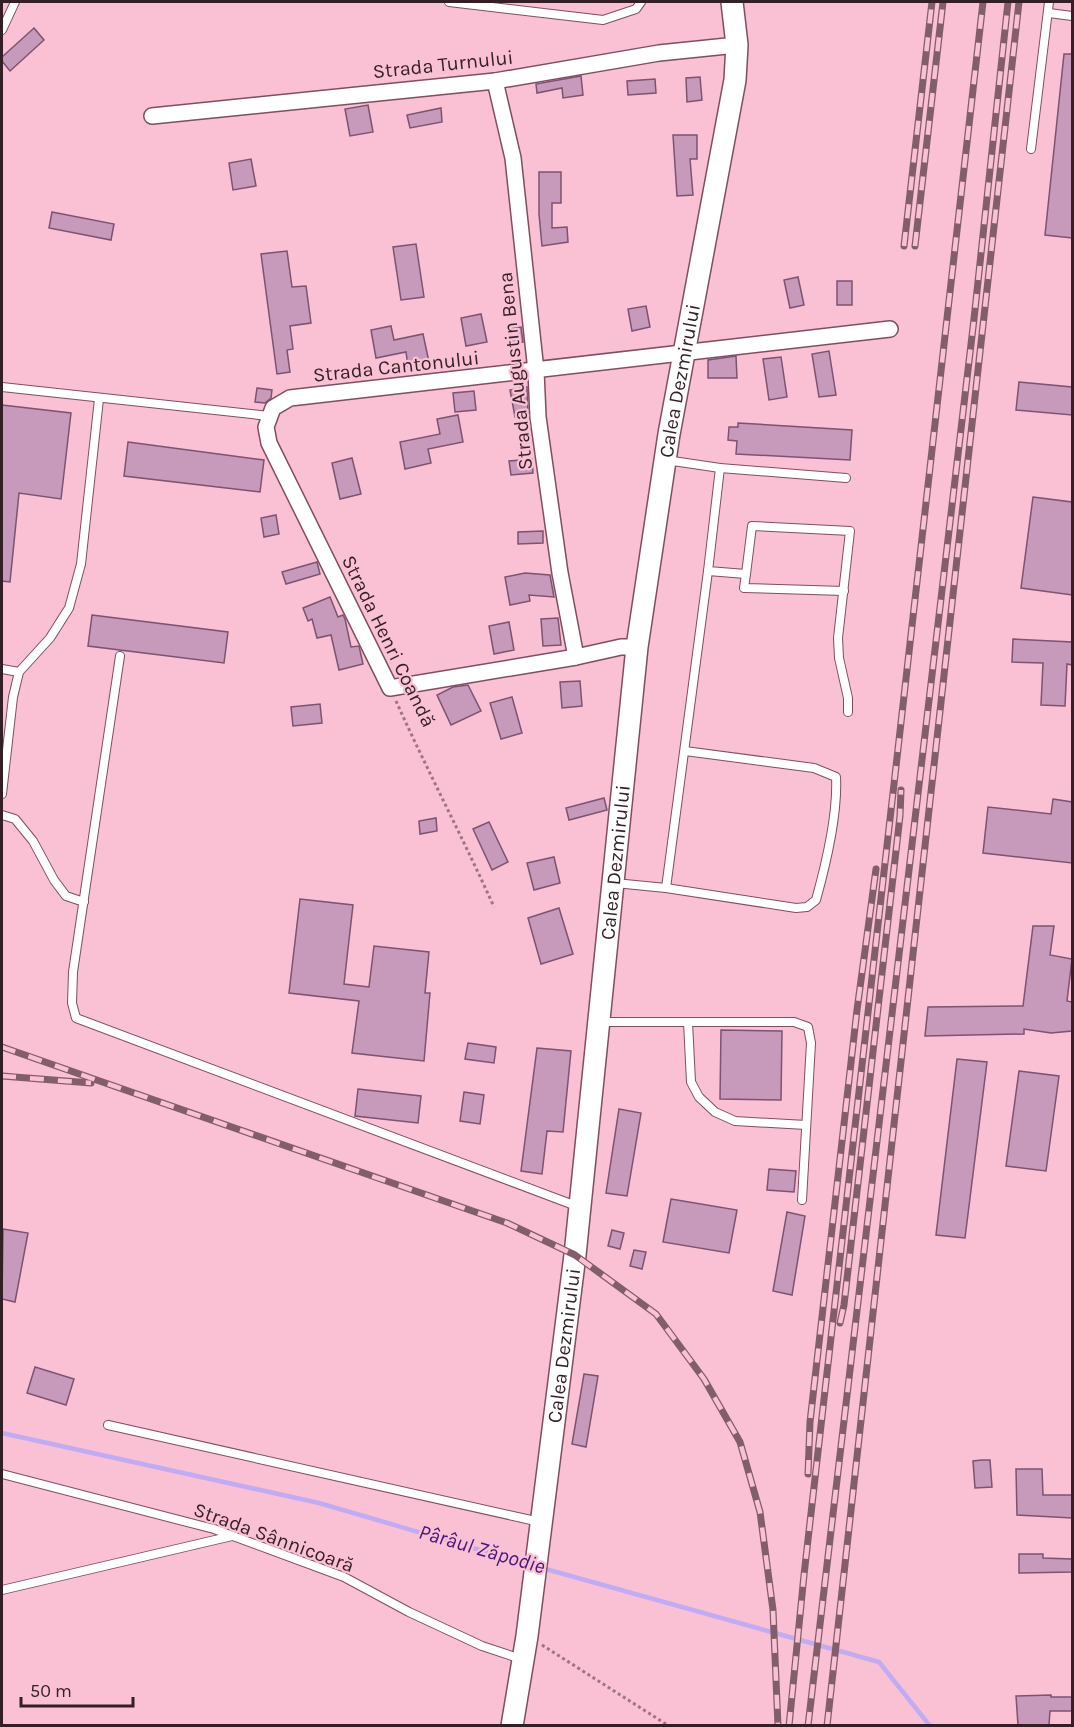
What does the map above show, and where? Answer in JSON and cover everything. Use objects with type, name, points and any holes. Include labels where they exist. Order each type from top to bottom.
[{"type":"main road","name":"Calea Dezmirului","points":[[512,1725],[524,1660],[580,1207],[638,647],[682,354],[735,80],[737,45],[732,2]]},
{"type":"street","name":"Strada Turnului","points":[[152,116],[495,81],[659,53],[737,45]]},
{"type":"street","name":"Strada Augustin Bena","points":[[495,81],[513,158],[536,371],[538,417],[560,573],[576,657]]},
{"type":"street","name":"Strada Cantonului","points":[[270,416],[273,408],[290,398],[890,329]]},
{"type":"street","name":"Strada Henri Coandă","points":[[270,416],[266,427],[269,443],[390,688]]},
{"type":"street","points":[[390,688],[576,657],[621,647],[638,647]]},
{"type":"lane","points":[[2,30],[15,2]]},
{"type":"lane","points":[[449,2],[603,20],[636,9],[641,2]]},
{"type":"lane","points":[[1031,149],[1049,2]]},
{"type":"lane","points":[[1049,13],[1072,16]]},
{"type":"lane","points":[[2,387],[270,416]]},
{"type":"lane","points":[[2,794],[13,697],[19,672],[50,638],[69,608],[81,564],[99,399]]},
{"type":"lane","points":[[665,459],[720,468],[846,478]]},
{"type":"lane","points":[[666,888],[720,468]]},
{"type":"lane","points":[[844,591],[744,588],[752,526],[850,531],[844,591],[838,638],[839,658],[848,698],[848,712]]},
{"type":"lane","points":[[708,571],[746,574]]},
{"type":"lane","points":[[120,656],[73,972],[72,1003],[76,1017],[580,1207]]},
{"type":"lane","points":[[2,669],[19,672]]},
{"type":"lane","points":[[613,883],[666,888],[796,908],[807,907],[816,900],[823,876],[837,793],[836,777],[814,768],[685,751]]},
{"type":"lane","points":[[2,814],[15,819],[33,841],[54,880],[66,896],[84,902]]},
{"type":"lane","points":[[599,1022],[794,1022],[808,1027],[811,1043],[802,1200]]},
{"type":"lane","points":[[688,1022],[691,1082],[699,1097],[715,1112],[735,1121],[806,1125]]},
{"type":"lane","points":[[108,1425],[541,1526]]},
{"type":"lane","name":"Strada Sânnicoară","points":[[2,1474],[214,1529],[344,1577],[409,1612],[482,1646],[524,1660]]},
{"type":"lane","points":[[2,1590],[233,1536]]},
{"type":"path","name":"Strada Henri Coandă","points":[[390,688],[431,779],[458,828],[494,908]]},
{"type":"path","points":[[527,1636],[669,1725]]},
{"type":"building","points":[[34,28],[44,40],[10,71],[2,61],[2,57]]},
{"type":"building","points":[[1064,54],[1072,54],[1072,238],[1045,235]]},
{"type":"building","points":[[581,76],[583,95],[563,98],[562,88],[537,93],[536,84]]},
{"type":"building","points":[[700,77],[702,100],[687,102],[686,78]]},
{"type":"building","points":[[655,79],[656,93],[628,95],[627,81]]},
{"type":"building","points":[[368,105],[373,132],[350,136],[345,109]]},
{"type":"building","points":[[441,108],[442,122],[410,128],[407,115]]},
{"type":"building","points":[[673,135],[697,135],[697,159],[690,159],[693,195],[677,196]]},
{"type":"building","points":[[251,159],[256,186],[233,190],[229,163]]},
{"type":"building","points":[[539,172],[561,172],[561,203],[552,203],[552,228],[567,227],[568,242],[542,246]]},
{"type":"building","points":[[52,212],[114,224],[111,240],[49,228]]},
{"type":"building","points":[[416,244],[424,297],[401,300],[393,247]]},
{"type":"building","points":[[287,251],[292,287],[306,286],[311,323],[290,326],[293,349],[287,350],[290,372],[277,374],[261,254]]},
{"type":"building","points":[[798,277],[804,305],[790,308],[784,280]]},
{"type":"building","points":[[837,281],[852,281],[852,305],[837,305]]},
{"type":"building","points":[[646,306],[650,327],[632,331],[628,309]]},
{"type":"building","points":[[481,314],[487,342],[466,346],[461,318]]},
{"type":"building","points":[[391,326],[394,340],[423,334],[429,362],[408,366],[406,352],[376,358],[371,330]]},
{"type":"building","points":[[521,327],[523,342],[510,344],[508,329]]},
{"type":"building","points":[[829,351],[836,395],[819,397],[812,354]]},
{"type":"building","points":[[736,356],[737,378],[708,378],[708,360]]},
{"type":"building","points":[[781,357],[787,397],[769,400],[763,359]]},
{"type":"building","points":[[1019,382],[1072,387],[1072,415],[1016,410]]},
{"type":"building","points":[[527,387],[528,415],[515,417],[510,390]]},
{"type":"building","points":[[257,388],[272,390],[271,398],[265,403],[255,402]]},
{"type":"building","points":[[474,391],[476,410],[455,412],[453,393]]},
{"type":"building","points":[[2,405],[71,413],[61,499],[19,493],[10,582],[2,581]]},
{"type":"building","points":[[458,415],[463,442],[428,449],[431,463],[405,469],[400,442],[440,434],[437,419]]},
{"type":"building","points":[[738,423],[852,430],[850,460],[736,454],[737,441],[728,440],[729,427],[738,427]]},
{"type":"building","points":[[128,442],[264,460],[260,492],[124,476]]},
{"type":"building","points":[[352,458],[361,494],[340,499],[332,463]]},
{"type":"building","points":[[532,459],[533,473],[511,475],[509,461]]},
{"type":"building","points":[[1033,497],[1072,502],[1072,595],[1021,588]]},
{"type":"building","points":[[276,515],[279,534],[264,537],[261,518]]},
{"type":"building","points":[[543,531],[543,543],[518,544],[518,532]]},
{"type":"building","points":[[317,562],[320,574],[286,584],[282,572]]},
{"type":"building","points":[[525,573],[550,575],[554,597],[529,595],[530,601],[510,605],[505,577]]},
{"type":"building","points":[[330,597],[338,617],[343,615],[345,619],[351,647],[359,646],[363,664],[339,670],[331,635],[317,638],[312,619],[308,621],[303,608]]},
{"type":"building","points":[[92,615],[228,632],[224,663],[88,646]]},
{"type":"building","points":[[558,618],[561,645],[543,646],[541,619]]},
{"type":"building","points":[[509,622],[514,650],[494,654],[489,626]]},
{"type":"building","points":[[1013,639],[1072,642],[1072,665],[1067,664],[1065,706],[1041,705],[1043,663],[1012,662]]},
{"type":"building","points":[[580,681],[582,706],[562,708],[560,682]]},
{"type":"building","points":[[468,685],[481,711],[451,725],[437,695],[453,687]]},
{"type":"building","points":[[512,697],[522,733],[501,739],[490,703]]},
{"type":"building","points":[[320,704],[322,723],[293,726],[291,707]]},
{"type":"building","points":[[604,798],[607,810],[569,820],[566,808]]},
{"type":"building","points":[[1053,799],[1072,802],[1072,863],[983,853],[988,807],[1051,814]]},
{"type":"building","points":[[436,818],[437,831],[420,834],[419,821]]},
{"type":"building","points":[[489,822],[508,862],[492,870],[473,829]]},
{"type":"building","points":[[554,857],[560,883],[534,890],[527,863]]},
{"type":"building","points":[[300,899],[353,905],[344,984],[369,987],[374,946],[429,952],[425,993],[430,993],[424,1061],[352,1053],[359,1001],[289,993]]},
{"type":"building","points":[[559,908],[573,954],[541,964],[528,918]]},
{"type":"building","points":[[1033,926],[1054,926],[1050,955],[1072,959],[1067,1001],[1072,1002],[1072,1031],[1051,1033],[1024,1029],[1024,1034],[925,1036],[928,1007],[1023,1006]]},
{"type":"building","points":[[721,1030],[782,1031],[781,1100],[720,1099]]},
{"type":"building","points":[[468,1043],[496,1047],[494,1063],[465,1059]]},
{"type":"building","points":[[537,1048],[571,1051],[563,1132],[547,1131],[542,1174],[521,1171]]},
{"type":"building","points":[[957,1059],[987,1062],[965,1238],[936,1235]]},
{"type":"building","points":[[1019,1071],[1059,1076],[1046,1171],[1006,1166]]},
{"type":"building","points":[[358,1089],[421,1096],[418,1123],[355,1116]]},
{"type":"building","points":[[464,1092],[484,1095],[480,1124],[460,1121]]},
{"type":"building","points":[[619,1109],[641,1113],[627,1196],[606,1193]]},
{"type":"building","points":[[769,1169],[796,1171],[794,1192],[767,1190]]},
{"type":"building","points":[[671,1199],[737,1210],[729,1253],[663,1242]]},
{"type":"building","points":[[787,1212],[805,1216],[792,1295],[773,1291]]},
{"type":"building","points":[[3,1229],[28,1233],[15,1302],[2,1299]]},
{"type":"building","points":[[612,1230],[624,1233],[620,1249],[608,1246]]},
{"type":"building","points":[[634,1250],[646,1252],[642,1269],[630,1266]]},
{"type":"building","points":[[35,1367],[74,1379],[66,1405],[27,1393]]},
{"type":"building","points":[[584,1374],[598,1376],[586,1447],[572,1444]]},
{"type":"building","points":[[990,1460],[992,1487],[975,1488],[973,1461]]},
{"type":"building","points":[[1016,1469],[1042,1469],[1043,1495],[1072,1495],[1072,1518],[1017,1515]]},
{"type":"building","points":[[1019,1554],[1043,1554],[1043,1558],[1072,1559],[1072,1572],[1019,1573]]},
{"type":"building","points":[[1051,1695],[1051,1697],[1072,1697],[1072,1711],[1050,1711],[1049,1725],[1018,1725],[1016,1696]]},
{"type":"waterway","name":"Pârâul Zăpodie","points":[[2,1433],[319,1503],[531,1565]]},
{"type":"waterway","name":"Pârâul Zăpodie","points":[[542,1568],[879,1662],[930,1726]]},
{"type":"railway","points":[[904,246],[932,2]]},
{"type":"railway","points":[[915,246],[943,2]]},
{"type":"railway","points":[[789,1726],[804,1575],[983,2]]},
{"type":"railway","points":[[808,1726],[974,319],[1008,2]]},
{"type":"railway","points":[[827,1726],[1019,2]]},
{"type":"railway","points":[[840,1323],[844,1305],[900,816],[901,790]]},
{"type":"railway","points":[[808,1474],[810,1422],[857,1010],[876,869]]},
{"type":"railway","points":[[2,1047],[507,1223],[575,1255],[656,1314],[704,1379],[740,1442],[760,1512],[773,1610],[778,1726]]},
{"type":"railway","points":[[2,1076],[91,1083]]}]
